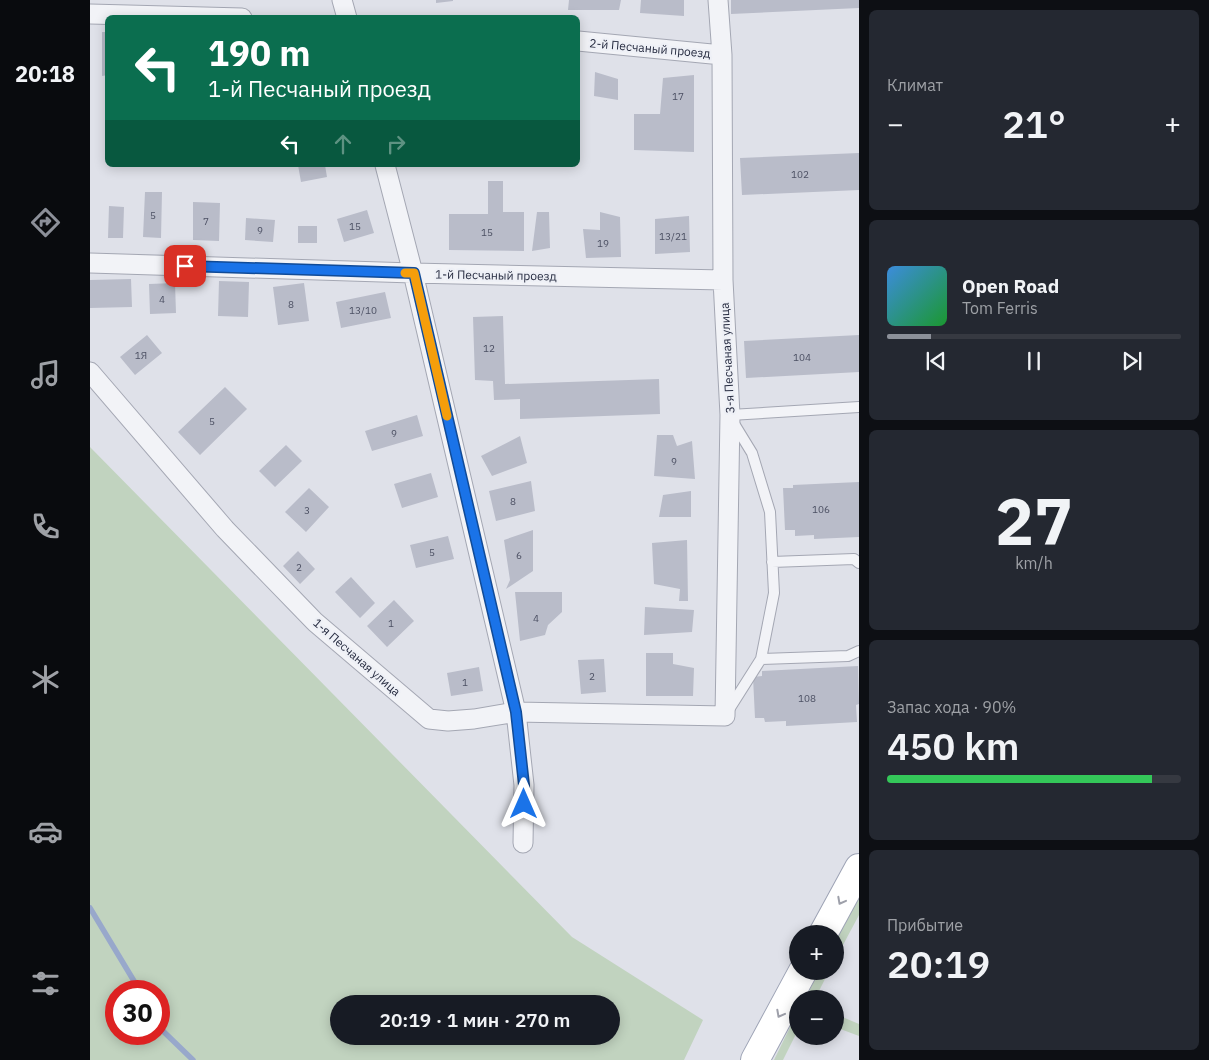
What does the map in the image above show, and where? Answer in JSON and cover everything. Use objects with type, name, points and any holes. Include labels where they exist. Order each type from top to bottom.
[{"type":"main road","points":[[828,925],[859,868]]},
{"type":"main road","points":[[755,1060],[798,980]]},
{"type":"street","points":[[342,0],[346,15]]},
{"type":"street","name":"3-я Песчаная улица","points":[[718,0],[722,55],[723,280],[730,416],[725,716]]},
{"type":"street","points":[[90,14],[128,15]]},
{"type":"street","name":"2-й Песчаный проезд","points":[[580,41],[722,55]]},
{"type":"street","points":[[386,167],[414,273],[516,712],[524,785],[523,843]]},
{"type":"street","name":"1-й Песчаный проезд","points":[[90,263],[723,280]]},
{"type":"street","name":"1-я Песчаная улица","points":[[90,372],[225,529],[315,622],[429,718],[448,721],[516,712],[725,716]]},
{"type":"lane","points":[[725,716],[761,659],[774,593],[770,512],[752,453],[730,416],[859,407]]},
{"type":"lane","points":[[772,562],[854,559],[859,563]]},
{"type":"lane","points":[[761,659],[848,656],[859,651]]},
{"type":"green space","points":[[90,447],[572,937],[703,1020],[684,1060],[90,1060]]},
{"type":"green space","points":[[859,893],[859,915],[844,943],[843,925]]},
{"type":"green space","points":[[814,980],[824,980],[820,990],[810,990]]},
{"type":"green space","points":[[844,1018],[859,1024],[859,1036],[844,1030]]},
{"type":"green space","points":[[789,1029],[790,1045],[783,1060],[774,1060]]},
{"type":"building","points":[[436,0],[453,0],[453,1],[436,3]]},
{"type":"building","points":[[569,0],[621,0],[619,10],[568,10]]},
{"type":"building","points":[[641,0],[684,0],[684,16],[640,13]]},
{"type":"building","points":[[731,0],[859,0],[859,8],[731,14]]},
{"type":"building","points":[[102,32],[105,32],[105,76],[102,76]]},
{"type":"building","points":[[595,72],[618,79],[618,100],[594,96]]},
{"type":"building","points":[[694,75],[694,152],[634,150],[634,114],[660,114],[663,78]]},
{"type":"building","points":[[859,153],[859,190],[742,195],[740,158]]},
{"type":"building","points":[[298,167],[325,167],[327,177],[301,182]]},
{"type":"building","points":[[488,181],[503,181],[503,212],[524,212],[524,251],[449,250],[449,214],[488,214]]},
{"type":"building","points":[[145,192],[162,192],[161,238],[143,237]]},
{"type":"building","points":[[193,202],[220,203],[219,241],[193,240]]},
{"type":"building","points":[[109,206],[124,207],[123,238],[108,238]]},
{"type":"building","points":[[367,210],[374,233],[344,242],[337,219]]},
{"type":"building","points":[[537,212],[549,212],[550,248],[532,251]]},
{"type":"building","points":[[600,212],[620,217],[621,257],[586,258],[583,229],[600,230]]},
{"type":"building","points":[[689,216],[690,252],[655,254],[655,219]]},
{"type":"building","points":[[246,218],[275,220],[273,242],[245,240]]},
{"type":"building","points":[[298,226],[317,226],[317,243],[298,243]]},
{"type":"building","points":[[131,279],[132,307],[90,308],[90,280]]},
{"type":"building","points":[[219,281],[249,282],[248,317],[218,316]]},
{"type":"building","points":[[175,283],[176,313],[150,314],[149,284]]},
{"type":"building","points":[[304,283],[309,321],[278,325],[273,287]]},
{"type":"building","points":[[385,292],[391,318],[341,328],[336,302]]},
{"type":"building","points":[[503,316],[505,384],[659,379],[660,414],[520,419],[520,399],[494,400],[493,381],[475,380],[473,317]]},
{"type":"building","points":[[147,335],[162,353],[135,375],[120,357]]},
{"type":"building","points":[[859,335],[859,372],[746,378],[744,341]]},
{"type":"building","points":[[225,387],[247,409],[200,455],[178,432]]},
{"type":"building","points":[[417,415],[423,436],[372,451],[365,431]]},
{"type":"building","points":[[657,435],[673,435],[677,446],[692,441],[695,479],[654,476]]},
{"type":"building","points":[[520,436],[527,463],[492,476],[481,456]]},
{"type":"building","points":[[286,445],[302,461],[275,487],[259,471]]},
{"type":"building","points":[[431,473],[438,497],[402,508],[394,484]]},
{"type":"building","points":[[531,481],[535,511],[496,521],[489,491]]},
{"type":"building","points":[[859,482],[859,537],[814,539],[814,535],[795,536],[795,530],[785,530],[783,488],[793,488],[793,485]]},
{"type":"building","points":[[309,488],[329,507],[306,532],[285,512]]},
{"type":"building","points":[[691,491],[691,517],[659,517],[663,495]]},
{"type":"building","points":[[533,530],[533,571],[506,589],[510,580],[504,540]]},
{"type":"building","points":[[448,536],[454,559],[416,568],[410,545]]},
{"type":"building","points":[[687,540],[688,601],[679,601],[680,589],[654,584],[652,543]]},
{"type":"building","points":[[298,551],[315,569],[300,584],[283,566]]},
{"type":"building","points":[[351,577],[375,603],[360,618],[335,592]]},
{"type":"building","points":[[515,592],[562,592],[562,612],[548,625],[545,635],[520,641]]},
{"type":"building","points":[[394,600],[414,621],[387,647],[367,626]]},
{"type":"building","points":[[645,607],[694,610],[692,632],[644,635]]},
{"type":"building","points":[[646,653],[673,653],[673,664],[694,668],[693,696],[646,696]]},
{"type":"building","points":[[604,659],[606,692],[581,694],[578,660]]},
{"type":"building","points":[[858,666],[859,704],[856,705],[857,722],[786,726],[786,721],[765,722],[764,718],[755,718],[753,677],[762,676],[762,671]]},
{"type":"building","points":[[479,667],[483,691],[451,696],[447,673]]},
{"type":"waterway","points":[[90,908],[133,980]]},
{"type":"waterway","points":[[170,1038],[193,1060]]},
{"type":"slow traffic","points":[[405,273],[414,273],[447,416]]},
{"type":"route","points":[[185,266],[414,273],[516,712],[524,785],[524,804]]}]
